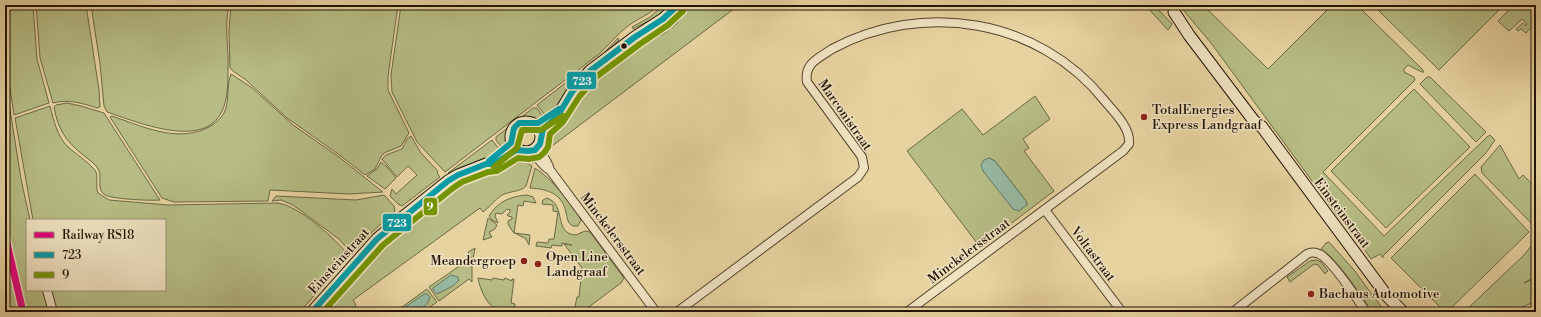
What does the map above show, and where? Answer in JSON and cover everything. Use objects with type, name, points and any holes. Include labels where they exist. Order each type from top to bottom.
[{"type":"street","points":[[538,128],[542,140],[534,149],[524,152],[515,145],[511,133],[518,124],[524,121],[538,128],[545,127],[557,117],[561,108],[590,71],[630,41],[663,19],[676,6]]},
{"type":"street","name":"Einsteinstraat","points":[[1171,8],[1193,32],[1218,64],[1259,118],[1262,127],[1383,291],[1403,312]]},
{"type":"street","name":"Marconistraat","points":[[677,312],[858,178],[864,168],[862,157],[807,82],[806,72],[814,61],[837,46],[864,34],[890,26],[928,20],[955,20],[985,25],[1011,33],[1040,46],[1073,68],[1094,87],[1127,131],[1129,144],[1124,151],[1045,210]]},
{"type":"street","name":"Einsteinstraat","points":[[312,312],[358,260],[390,227],[448,181],[458,175],[486,164],[494,164],[515,145]]},
{"type":"street","name":"Minckelersstraat","points":[[534,149],[535,155],[544,167],[550,170],[656,312]]},
{"type":"street","name":"Minckelersstraat","points":[[907,312],[1045,210]]},
{"type":"street","name":"Voltastraat","points":[[1045,210],[1122,312]]},
{"type":"street","points":[[1233,312],[1307,254],[1314,252],[1327,260],[1366,312]]},
{"type":"street","points":[[47,291],[53,312]]},
{"type":"shaded area","points":[[5,5],[33,5],[37,59],[49,103],[14,115],[5,56]]},
{"type":"shaded area","points":[[36,5],[86,5],[99,90],[100,107],[97,108],[70,102],[53,103],[40,58]]},
{"type":"shaded area","points":[[91,5],[229,5],[227,21],[227,96],[222,111],[213,123],[200,129],[185,131],[168,130],[107,112],[104,106],[100,64]]},
{"type":"shaded area","points":[[231,5],[398,5],[388,76],[388,90],[409,133],[401,146],[384,153],[375,169],[365,175],[287,118],[246,80],[230,68],[229,30]]},
{"type":"shaded area","points":[[401,5],[659,5],[620,32],[599,54],[445,172],[417,142],[392,92],[391,75]]},
{"type":"shaded area","points":[[663,5],[670,5],[660,15],[633,29],[632,27],[650,17]]},
{"type":"shaded area","points":[[684,5],[688,5],[672,22],[630,48],[593,76],[579,92],[557,124],[554,127],[553,126],[575,96],[593,75],[623,52],[672,19]]},
{"type":"shaded area","points":[[692,5],[739,5],[552,146],[552,137],[558,130],[557,129],[584,90],[597,76],[628,53],[665,33],[676,24]]},
{"type":"shaded area","points":[[1145,5],[1154,5],[1172,24],[1168,30]]},
{"type":"shaded area","points":[[1179,5],[1208,5],[1206,8],[1268,69],[1332,5],[1359,5],[1362,10],[1422,69],[1424,72],[1408,65],[1404,69],[1404,72],[1414,77],[1415,80],[1323,172],[1384,236],[1487,137],[1490,135],[1495,140],[1486,153],[1383,256],[1383,258],[1380,254],[1371,259],[1349,226],[1337,215],[1211,43]]},
{"type":"shaded area","points":[[1382,5],[1504,5],[1439,70],[1377,9]]},
{"type":"shaded area","points":[[1514,5],[1536,5],[1536,22],[1526,33],[1521,29],[1518,31],[1516,29],[1523,23],[1526,26],[1527,24],[1522,19],[1509,31],[1498,21]]},
{"type":"shaded area","points":[[618,38],[619,40],[558,104],[545,115],[537,105],[603,54]]},
{"type":"shaded area","points":[[231,74],[251,87],[293,125],[339,157],[383,192],[349,194],[270,190],[268,201],[174,202],[162,198],[110,117],[112,116],[158,131],[182,134],[194,133],[211,126],[224,113],[227,104]]},
{"type":"shaded area","points":[[1427,77],[1430,77],[1486,132],[1476,142],[1420,84]]},
{"type":"shaded area","points":[[5,78],[21,179],[30,219],[26,219],[26,291],[45,291],[51,312],[27,312],[5,218]]},
{"type":"shaded area","points":[[1414,89],[1470,147],[1386,228],[1331,171]]},
{"type":"shaded area","points":[[1035,96],[1050,119],[1023,139],[1029,148],[1024,151],[1054,191],[980,247],[907,151],[962,109],[983,135]],"holes":[[[989,158],[995,161],[1026,201],[1027,205]]]},
{"type":"shaded area","points":[[67,103],[104,113],[160,200],[115,198],[105,195],[102,192],[100,186],[100,174],[97,167],[67,140],[60,129],[54,107],[56,105]]},
{"type":"shaded area","points":[[50,106],[56,128],[64,143],[95,170],[97,175],[98,193],[109,200],[168,205],[278,203],[287,205],[316,224],[349,256],[300,312],[90,312],[89,310],[85,312],[54,312],[49,291],[166,291],[166,219],[33,219],[15,118]]},
{"type":"shaded area","points":[[533,108],[537,108],[543,117],[536,120],[522,120],[516,123],[511,128],[505,145],[502,148],[496,140],[496,137]]},
{"type":"shaded area","points":[[551,128],[547,139],[549,150],[546,154],[544,137]]},
{"type":"shaded area","points":[[411,136],[421,153],[437,170],[440,177],[402,206],[390,196],[392,189],[396,194],[417,175],[408,166],[397,177],[382,159],[386,155],[402,149],[407,139]]},
{"type":"shaded area","points":[[492,140],[500,150],[482,161],[453,173],[448,173]]},
{"type":"shaded area","points":[[1500,145],[1519,179],[1523,175],[1536,188],[1536,228],[1482,173],[1481,167]]},
{"type":"shaded area","points":[[520,154],[531,157],[536,162],[533,163],[511,158]]},
{"type":"shaded area","points":[[989,158],[995,161],[1026,201],[1027,205],[1019,211],[1013,209],[983,171],[981,165],[984,160]]},
{"type":"shaded area","points":[[507,159],[511,163],[459,181],[409,218],[455,182]]},
{"type":"shaded area","points":[[381,162],[396,178],[385,189],[367,176],[377,169]]},
{"type":"shaded area","points":[[520,162],[527,163],[532,166],[524,188],[502,195],[483,212],[480,208],[353,300],[356,305],[353,308],[354,312],[323,312],[373,255],[408,222],[461,183]]},
{"type":"shaded area","points":[[535,168],[561,191],[581,220],[578,226],[571,225],[562,201],[558,197],[549,191],[530,188]]},
{"type":"shaded area","points":[[1475,174],[1529,232],[1447,312],[1445,312],[1391,258]]},
{"type":"shaded area","points":[[384,195],[394,206],[395,211],[372,232],[352,254],[339,239],[293,205],[281,200],[272,201],[276,196],[356,200]]},
{"type":"shaded area","points":[[527,195],[533,197],[536,203],[524,201],[523,206],[518,205],[514,233],[508,224],[508,221],[512,219],[512,217],[507,215],[510,210],[507,209],[502,214],[496,213],[495,216],[498,223],[492,220],[489,216],[500,203],[510,198]]},
{"type":"shaded area","points":[[547,198],[557,207],[565,230],[576,235],[585,231],[590,232],[624,278],[621,283],[582,312],[569,312],[570,310],[574,311],[577,297],[579,297],[582,268],[564,244],[572,245],[562,243],[562,246],[552,245],[551,248],[536,246],[537,242],[548,243],[549,239],[554,239],[558,212],[553,211],[553,205],[542,204],[543,200]]},
{"type":"shaded area","points":[[488,218],[497,225],[495,229],[489,232],[492,237],[483,240]]},
{"type":"shaded area","points":[[515,233],[530,235],[529,245],[526,239]]},
{"type":"shaded area","points":[[1536,240],[1536,276],[1524,283],[1536,278],[1536,301],[1511,312],[1464,312],[1524,255]]},
{"type":"shaded area","points":[[1329,242],[1354,270],[1386,312],[1372,312],[1341,268],[1327,253],[1321,249],[1326,243]]},
{"type":"shaded area","points":[[475,248],[472,265],[472,282],[469,279],[439,301],[429,287],[471,258],[468,252]]},
{"type":"shaded area","points":[[5,254],[19,312],[5,312]]},
{"type":"shaded area","points":[[1316,260],[1321,262],[1328,271],[1325,274],[1318,265],[1314,264],[1290,282],[1287,277],[1310,261]]},
{"type":"shaded area","points":[[451,275],[458,277],[459,280],[453,286],[437,294],[433,288]]},
{"type":"shaded area","points":[[478,278],[504,280],[505,278],[512,281],[512,279],[514,279],[511,303],[515,304],[514,312],[501,312],[492,307],[485,298]]},
{"type":"shaded area","points":[[427,289],[437,302],[423,312],[395,312]]},
{"type":"shaded area","points":[[424,294],[427,294],[430,297],[425,306],[417,310],[398,312]]},
{"type":"shaded area","points":[[550,309],[569,312],[549,312],[548,311]]},
{"type":"rail line","name":"RS18","points":[[5,235],[23,312]]},
{"type":"transit line","name":"723","points":[[312,312],[377,239],[448,181],[458,175],[486,164],[494,164],[516,150],[535,150],[540,144],[543,129],[557,117],[572,92],[590,71],[635,37],[663,19],[678,5]]},
{"type":"transit line","name":"9","points":[[323,312],[383,245],[453,188],[462,182],[488,172],[497,171],[518,158],[529,159],[539,157],[544,153],[548,147],[550,134],[563,122],[579,97],[596,77],[668,25],[683,11]]},
{"type":"transit line","name":"723","points":[[489,161],[511,143],[514,128],[519,123],[538,123],[559,109]]},
{"type":"transit line","name":"9","points":[[494,167],[517,148],[522,130],[541,130],[563,116]]},
{"type":"place","name":"TotalEnergies Express Landgraaf","points":[[1144,117]]},
{"type":"place","name":"Meandergroep","points":[[524,261]]},
{"type":"place","name":"Open Line Landgraaf","points":[[538,264]]},
{"type":"place","name":"Bachaus Automotive","points":[[1311,294]]}]
